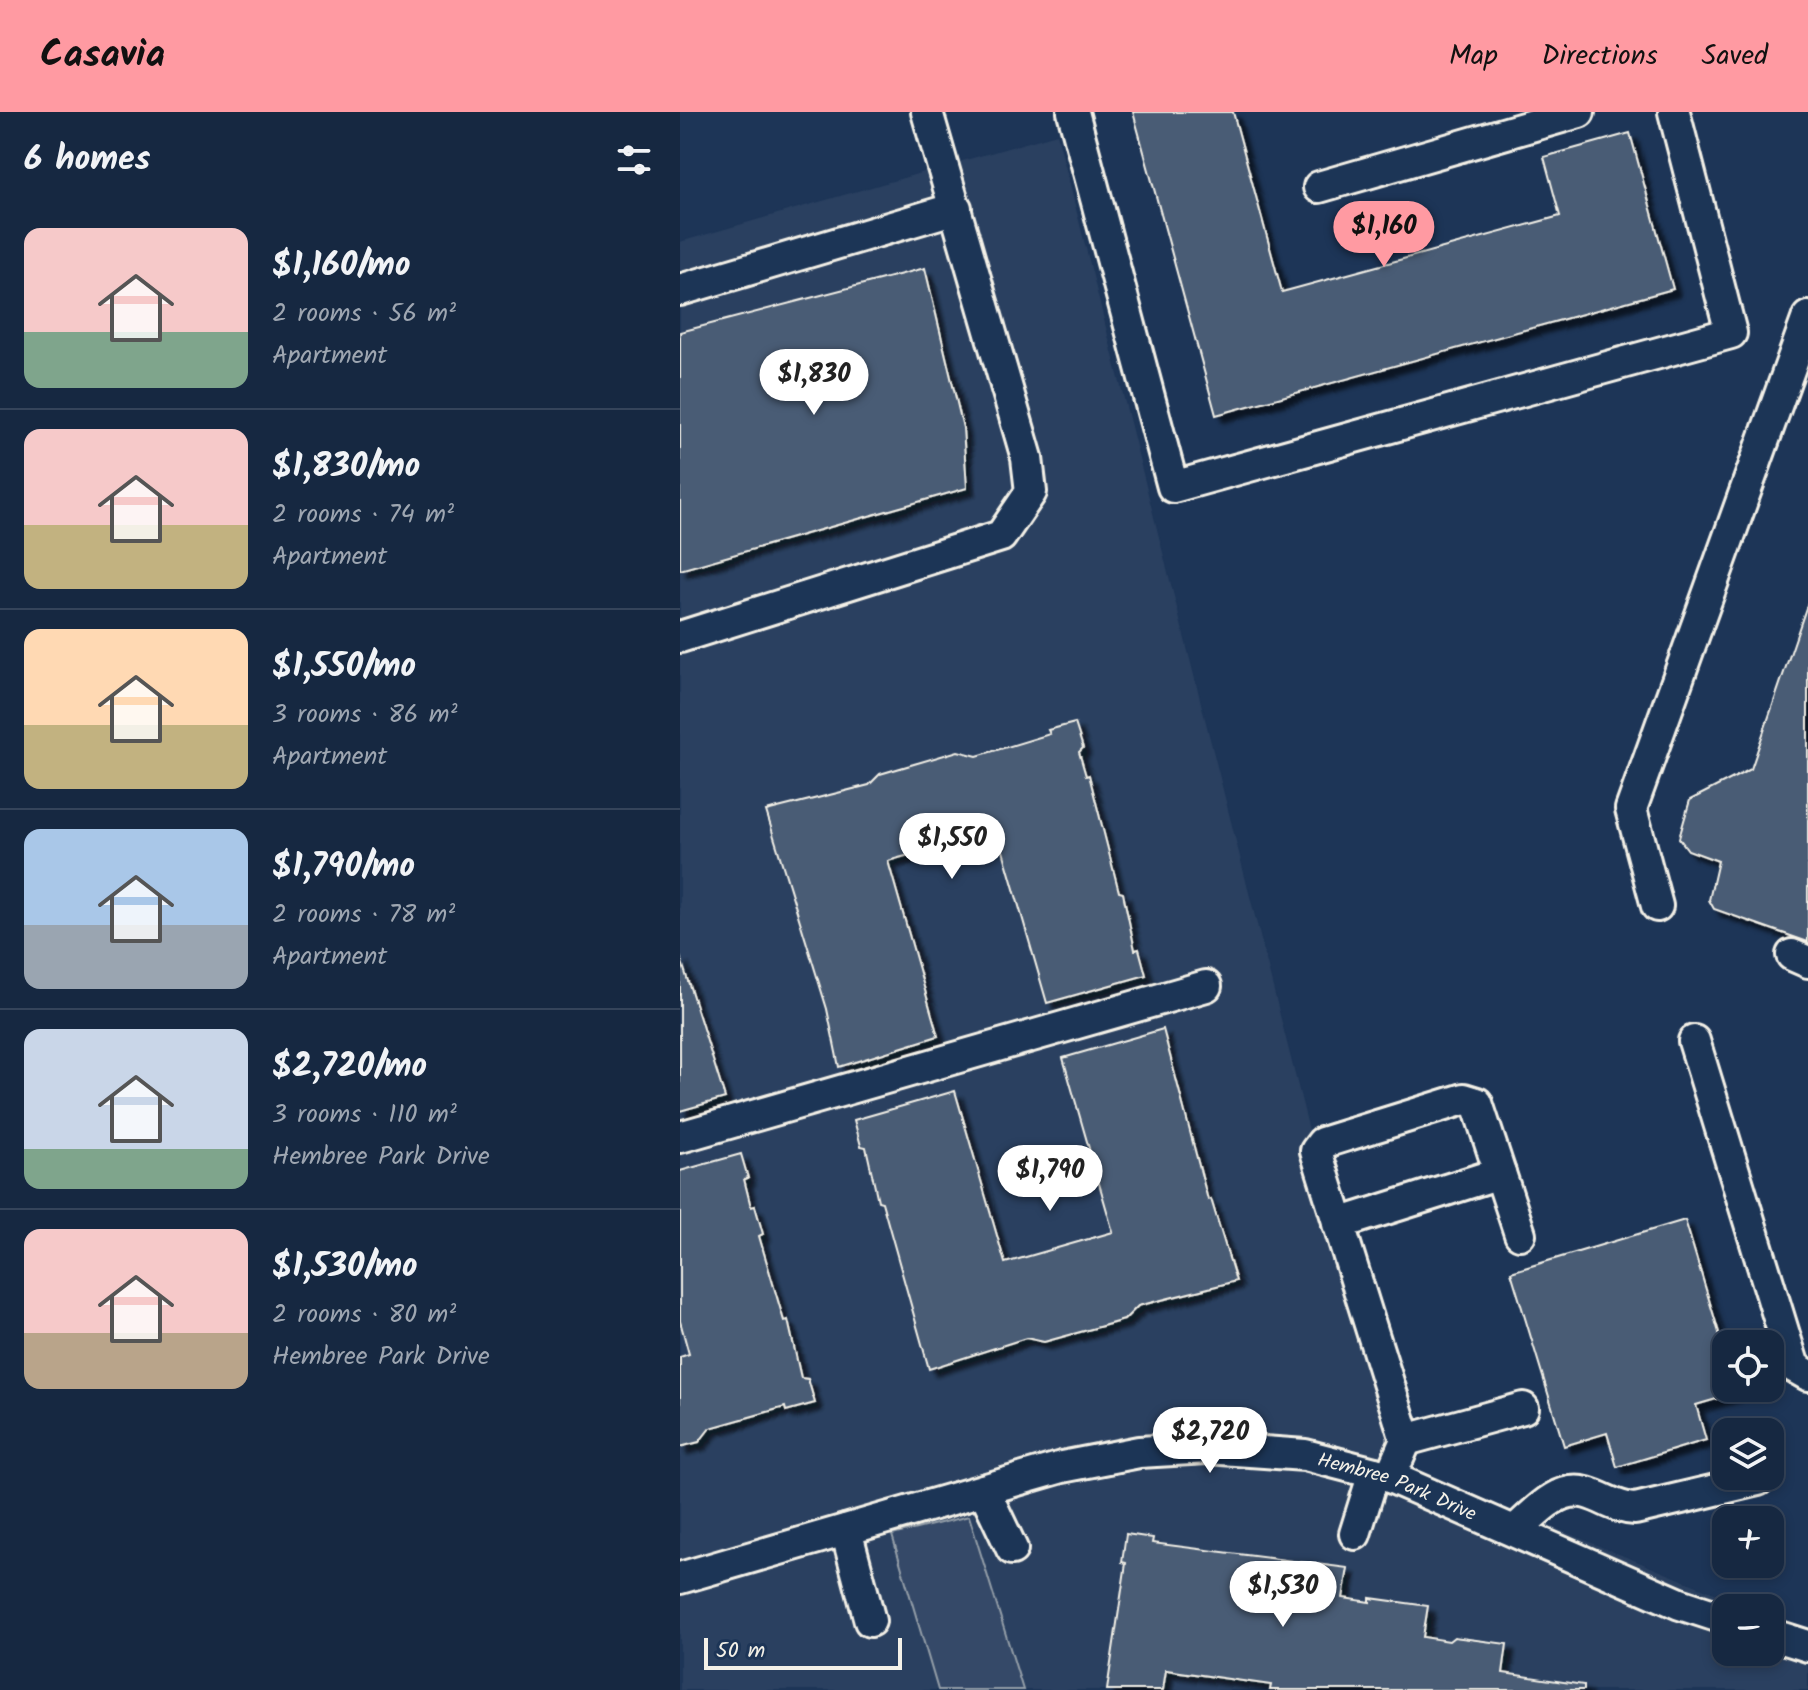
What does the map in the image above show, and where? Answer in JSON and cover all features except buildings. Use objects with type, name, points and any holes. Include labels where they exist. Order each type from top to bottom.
[{"type":"street","points":[[680,637],[1001,536],[1031,492],[1027,458],[927,112]]},
{"type":"street","points":[[1073,112],[1173,487],[1731,333],[1674,112]]},
{"type":"street","points":[[1319,187],[1579,112]]},
{"type":"street","points":[[680,290],[956,208]]},
{"type":"street","points":[[1657,906],[1631,809],[1808,317]]},
{"type":"street","points":[[680,1137],[1206,986]]},
{"type":"street","points":[[1694,1041],[1794,1367],[1808,1375]]},
{"type":"street","points":[[1406,1440],[1316,1151],[1322,1143],[1464,1099],[1477,1103],[1520,1234]]},
{"type":"street","points":[[1338,1224],[1500,1173]]},
{"type":"street","points":[[1355,1534],[1382,1475],[1406,1440],[1523,1408]]},
{"type":"street","name":"Hembree Park Drive","points":[[680,1578],[1062,1467],[1139,1452],[1207,1448],[1305,1455],[1382,1475],[1516,1530],[1680,1604],[1712,1614]]},
{"type":"street","points":[[984,1490],[1012,1549]]},
{"type":"street","points":[[1516,1530],[1554,1497],[1570,1491],[1588,1493],[1616,1508],[1635,1509],[1716,1490]]},
{"type":"street","points":[[846,1530],[870,1621]]},
{"type":"street","points":[[1784,1638],[1808,1646]]},
{"type":"shaded area","points":[[1057,134],[1393,1462],[1717,1594],[1712,1594],[1712,1666],[1784,1666],[1784,1622],[1808,1631],[1808,1690],[680,1690],[680,242]]},
{"type":"shaded area","points":[[969,1516],[1023,1690],[938,1690],[892,1535]]}]
